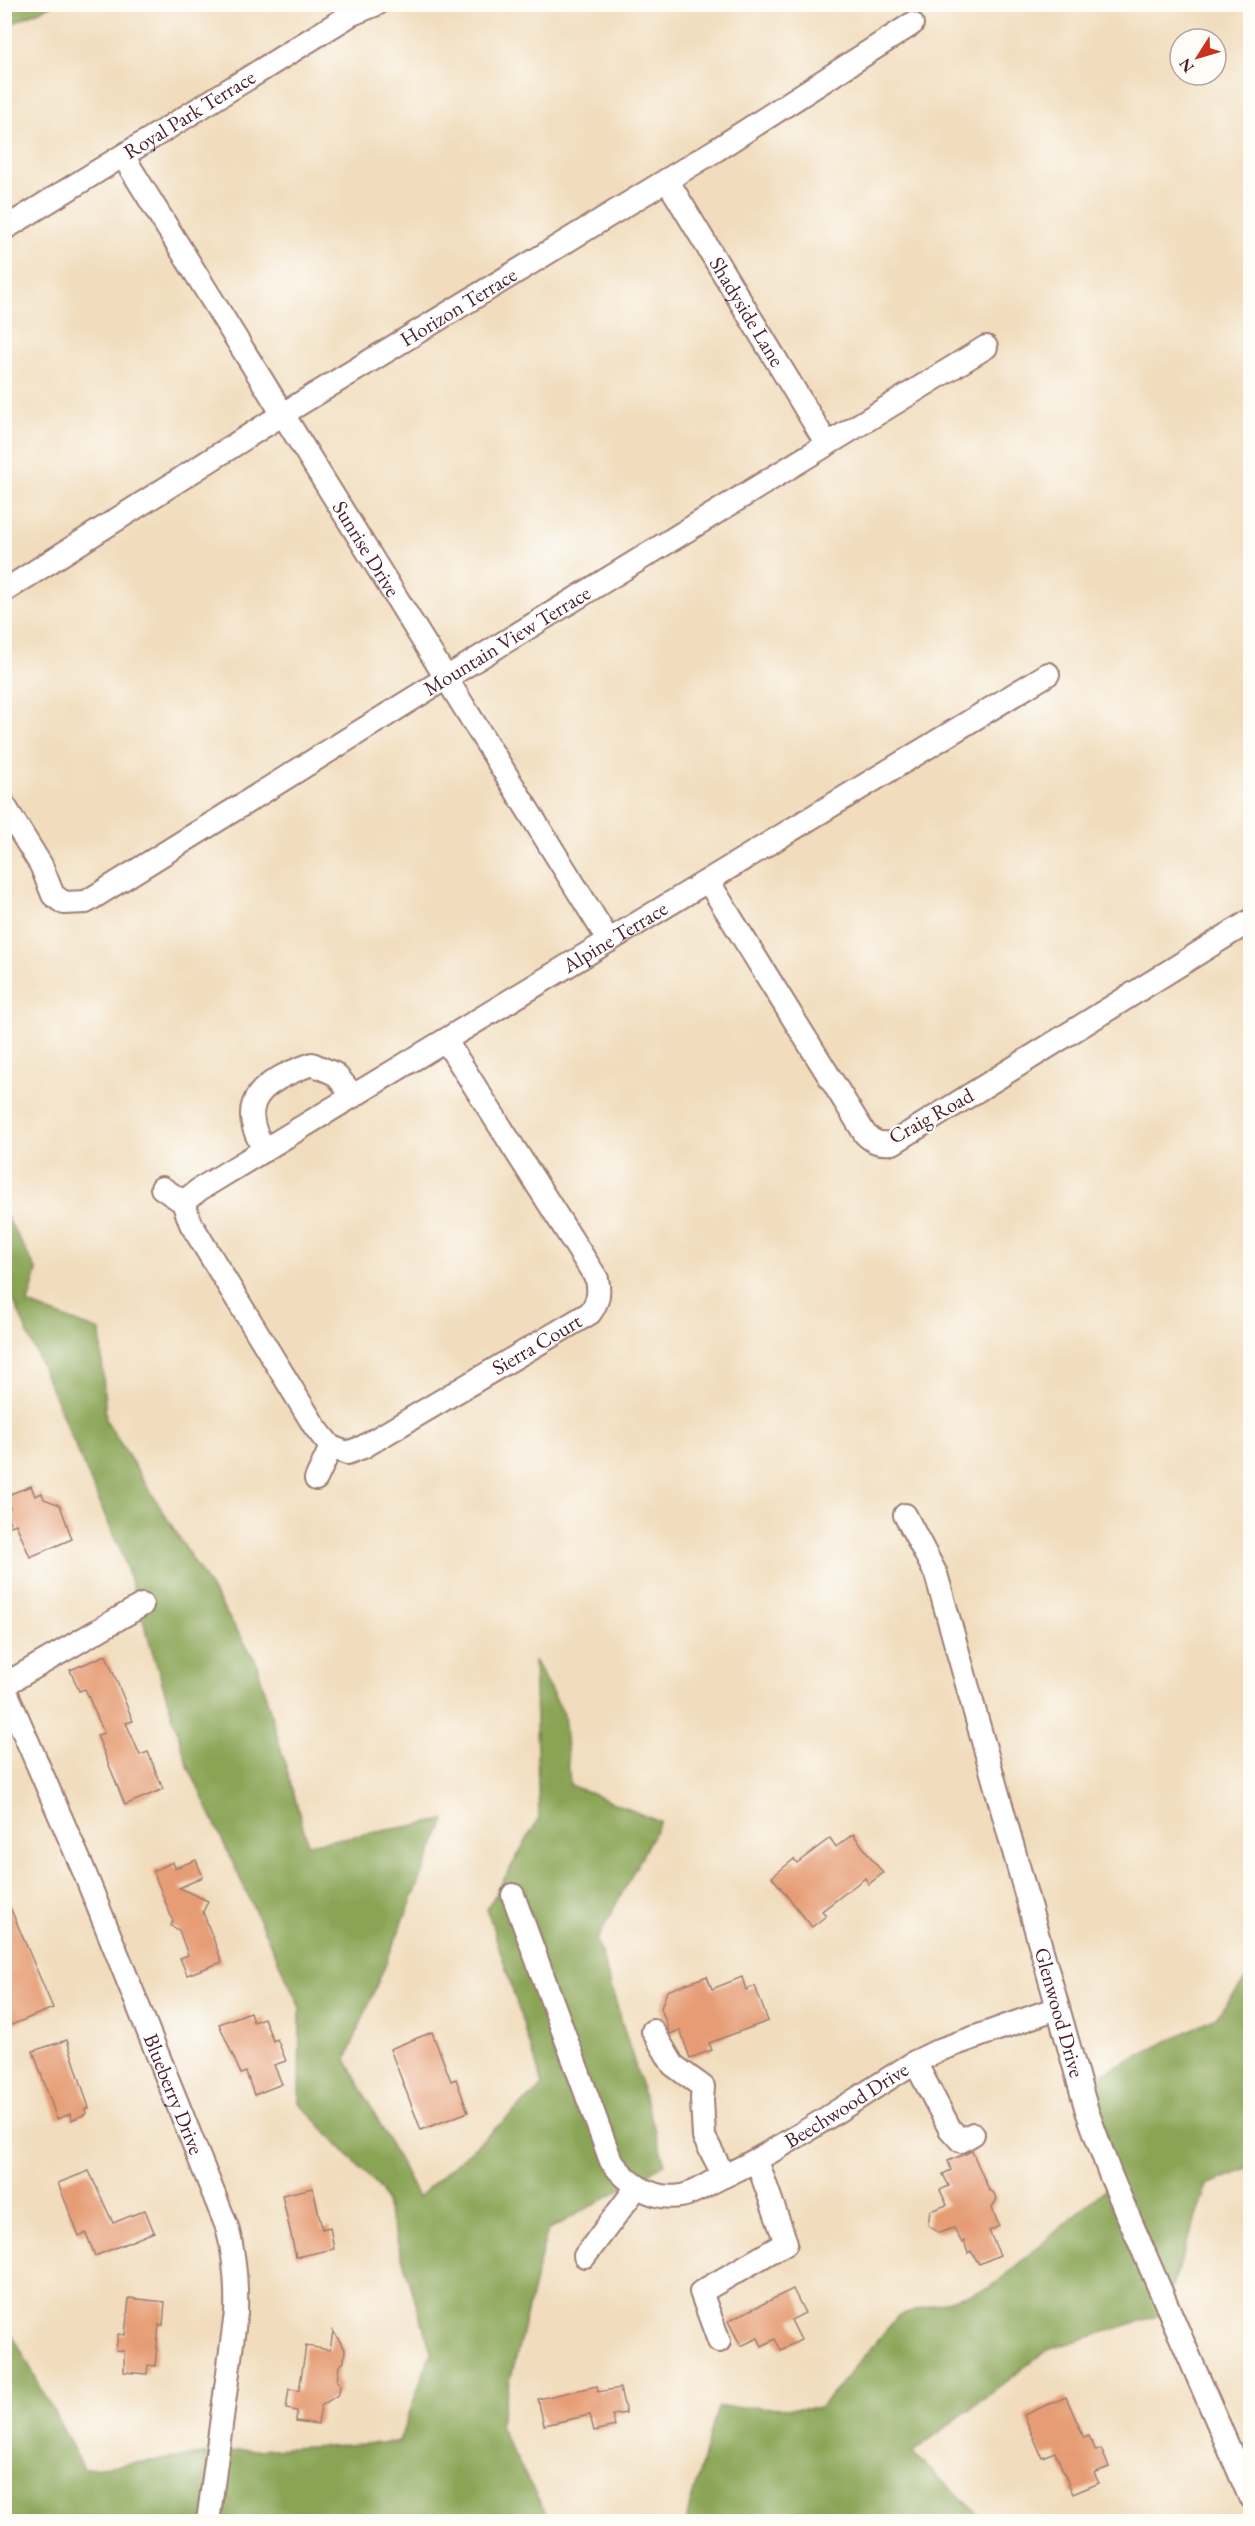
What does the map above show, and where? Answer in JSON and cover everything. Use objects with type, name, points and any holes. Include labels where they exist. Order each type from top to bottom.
[{"type":"street","name":"Royal Park Terrace","points":[[4,229],[352,14],[377,4]]},
{"type":"street","name":"Horizon Terrace","points":[[4,591],[283,414],[666,180],[912,24]]},
{"type":"street","name":"Sunrise Drive","points":[[123,156],[609,941]]},
{"type":"street","name":"Shadyside Lane","points":[[666,180],[827,444]]},
{"type":"street","name":"Mountain View Terrace","points":[[4,805],[41,866],[53,895],[64,903],[86,902],[986,346]]},
{"type":"street","name":"Alpine Terrace","points":[[183,1202],[1048,674]]},
{"type":"street","name":"Craig Road","points":[[708,881],[865,1134],[873,1141],[882,1144],[893,1143],[1251,921]]},
{"type":"street","name":"Sierra Court","points":[[330,1447],[347,1453],[363,1447],[590,1313],[597,1303],[600,1290],[597,1280],[446,1041]]},
{"type":"street","points":[[265,1150],[257,1139],[250,1116],[256,1099],[267,1084],[285,1074],[312,1064],[335,1074],[354,1096]]},
{"type":"street","points":[[162,1188],[183,1202],[191,1224],[315,1427],[330,1447],[316,1479]]},
{"type":"street","name":"Glenwood Drive","points":[[905,1515],[936,1574],[1087,2111],[1110,2174],[1251,2497]]},
{"type":"street","points":[[4,1686],[142,1605]]},
{"type":"street","name":"Blueberry Drive","points":[[4,1686],[83,1869],[227,2227],[232,2246],[237,2284],[236,2313],[208,2522]]},
{"type":"street","name":"Beechwood Drive","points":[[513,1895],[611,2161],[622,2176],[637,2187],[665,2196],[682,2196],[757,2162],[915,2062],[942,2049],[1057,2008]]},
{"type":"street","points":[[653,2031],[673,2065],[703,2087],[704,2137],[724,2176]]},
{"type":"street","points":[[915,2062],[950,2128],[960,2141],[973,2134]]},
{"type":"street","points":[[719,2341],[701,2292],[786,2243],[757,2162]]},
{"type":"street","points":[[585,2256],[637,2187]]},
{"type":"green space","points":[[5,4],[52,4],[52,5],[5,27]]},
{"type":"green space","points":[[4,1212],[37,1271],[28,1304],[100,1331],[106,1420],[256,1661],[308,1844],[445,1820],[346,2059],[418,2197],[543,2086],[487,1909],[539,1818],[534,1660],[564,1714],[570,1785],[660,1822],[597,1940],[665,2164],[547,2231],[499,2426],[550,2521],[5,2521],[5,2320],[84,2469],[237,2451],[399,2442],[431,2352],[382,2191],[299,2103],[300,2008],[188,1766],[124,1560],[5,1280]]},
{"type":"green space","points":[[1250,1974],[1250,2168],[1207,2185],[1163,2314],[1047,2350],[912,2453],[985,2521],[685,2522],[718,2407],[820,2408],[899,2315],[990,2288],[1108,2187],[1078,2086],[1216,2017]]},
{"type":"building","points":[[31,1486],[35,1496],[42,1493],[44,1499],[60,1505],[72,1539],[30,1557],[16,1524],[11,1526],[5,1510],[10,1508],[5,1496]]},
{"type":"building","points":[[106,1655],[133,1721],[126,1723],[140,1755],[148,1752],[163,1789],[125,1805],[97,1735],[104,1733],[85,1689],[79,1691],[70,1670]]},
{"type":"building","points":[[853,1834],[883,1873],[869,1884],[865,1878],[822,1911],[826,1916],[812,1927],[772,1877],[794,1859],[797,1863],[830,1838],[836,1847]]},
{"type":"building","points":[[196,1860],[203,1877],[179,1888],[208,1901],[203,1912],[222,1962],[187,1975],[180,1958],[188,1955],[179,1930],[171,1926],[173,1921],[153,1871],[173,1862],[175,1868]]},
{"type":"building","points":[[4,1893],[53,2008],[4,2028]]},
{"type":"building","points":[[707,1976],[712,1989],[742,1977],[746,1990],[755,1986],[768,2021],[709,2043],[712,2050],[690,2058],[680,2030],[670,2034],[661,2008],[667,1991]]},
{"type":"building","points":[[250,2012],[253,2022],[264,2018],[273,2041],[277,2039],[286,2061],[274,2065],[282,2084],[254,2095],[246,2072],[241,2074],[219,2024]]},
{"type":"building","points":[[432,2032],[451,2081],[456,2079],[468,2112],[421,2130],[390,2049]]},
{"type":"building","points":[[67,2040],[89,2108],[85,2109],[86,2114],[72,2120],[70,2114],[57,2119],[33,2051]]},
{"type":"building","points":[[972,2151],[989,2190],[997,2199],[992,2208],[999,2226],[989,2231],[1000,2255],[979,2264],[971,2251],[968,2253],[964,2241],[962,2243],[954,2228],[939,2233],[928,2225],[930,2211],[947,2205],[940,2190],[949,2186],[943,2174],[951,2170],[948,2161]]},
{"type":"building","points":[[89,2171],[113,2223],[145,2210],[154,2232],[95,2256],[86,2233],[79,2236],[58,2183]]},
{"type":"building","points":[[313,2188],[322,2229],[330,2227],[334,2249],[296,2257],[282,2195]]},
{"type":"building","points":[[793,2289],[805,2313],[791,2320],[801,2340],[781,2350],[775,2339],[762,2346],[758,2338],[741,2346],[728,2321]]},
{"type":"building","points":[[129,2298],[165,2302],[163,2325],[159,2325],[155,2366],[148,2365],[147,2374],[124,2372],[124,2351],[116,2350],[118,2334],[125,2335]]},
{"type":"building","points":[[333,2331],[345,2349],[344,2362],[339,2366],[337,2381],[340,2384],[339,2394],[321,2406],[318,2424],[296,2421],[297,2411],[286,2409],[289,2389],[299,2391],[306,2346],[330,2350]]},
{"type":"building","points":[[597,2386],[598,2392],[620,2388],[626,2413],[612,2415],[615,2426],[594,2431],[590,2415],[544,2425],[538,2399]]},
{"type":"building","points":[[1066,2397],[1084,2438],[1089,2436],[1096,2451],[1101,2449],[1109,2467],[1094,2473],[1099,2483],[1073,2494],[1055,2452],[1042,2457],[1024,2415]]}]
